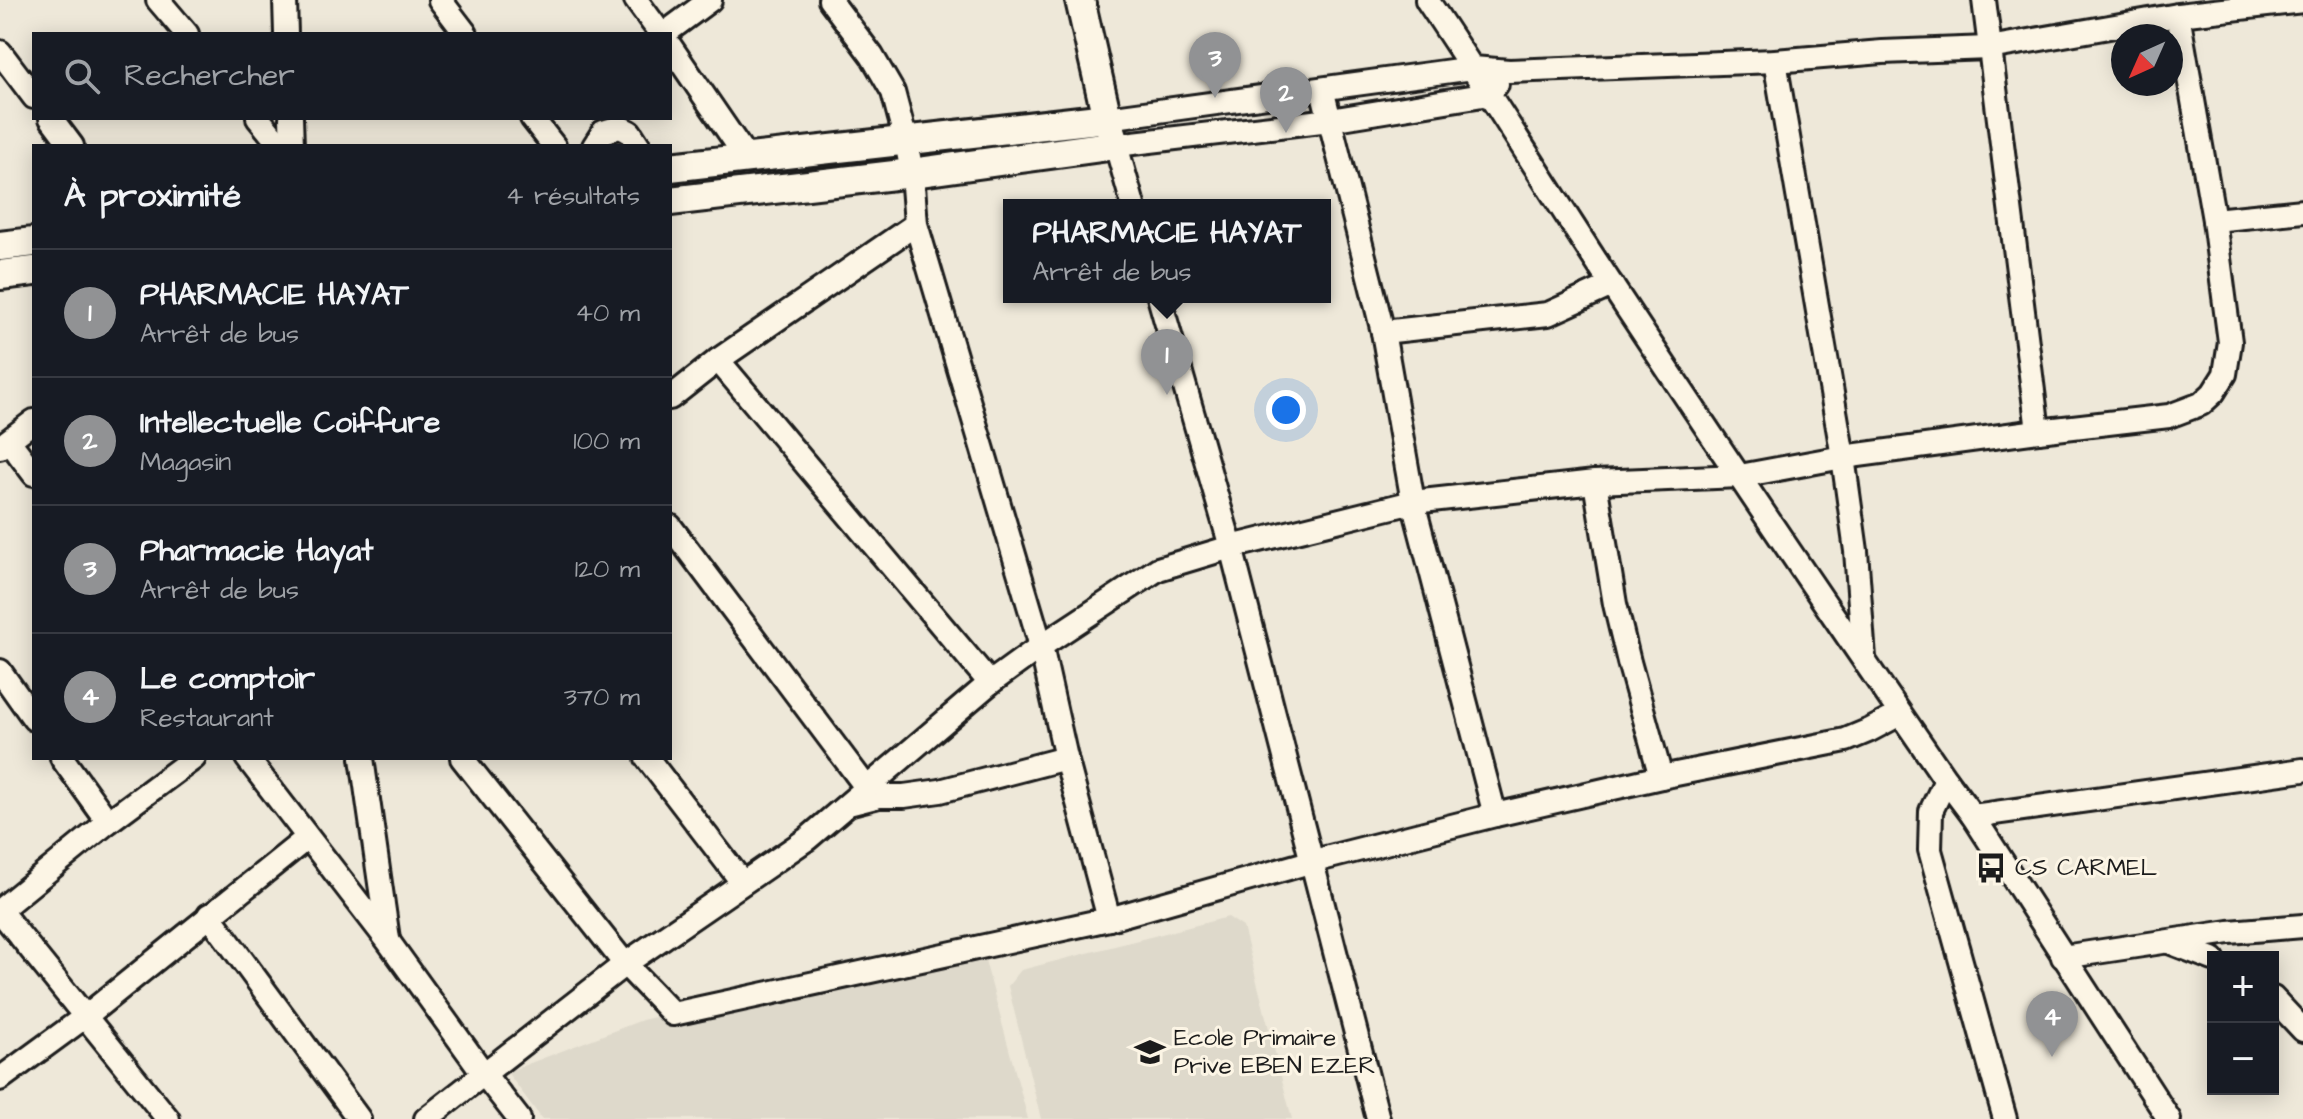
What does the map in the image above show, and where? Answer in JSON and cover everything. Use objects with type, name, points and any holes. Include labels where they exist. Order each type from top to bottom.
[{"type":"main road","points":[[1080,0],[1112,132]]},
{"type":"main road","points":[[672,167],[906,141],[1112,132]]},
{"type":"main road","points":[[672,201],[912,173],[1112,132]]},
{"type":"main road","points":[[0,246],[32,242]]},
{"type":"main road","points":[[0,275],[32,271]]},
{"type":"street","points":[[158,0],[185,32]]},
{"type":"street","points":[[285,0],[286,32]]},
{"type":"street","points":[[440,0],[464,32]]},
{"type":"street","points":[[636,0],[661,32]]},
{"type":"street","points":[[666,32],[710,0]]},
{"type":"street","points":[[830,0],[884,74],[893,92],[912,173],[916,224],[1041,646],[1066,758],[1109,919]]},
{"type":"street","points":[[1427,0],[1789,552],[1973,816],[2169,1119]]},
{"type":"street","points":[[1984,0],[2038,431]]},
{"type":"street","points":[[1112,132],[1322,89],[1473,68],[1509,71],[1775,61],[1882,52],[1989,48],[2178,15],[2303,1]]},
{"type":"street","points":[[426,1119],[625,964],[807,839],[990,683],[1158,569],[1231,547],[1413,502],[1595,482],[1740,476],[1843,457],[2169,416],[2201,404],[2213,393],[2225,374],[2230,342],[2214,220],[2178,15]]},
{"type":"street","points":[[672,49],[746,157]]},
{"type":"street","points":[[0,52],[32,94]]},
{"type":"street","points":[[1775,61],[1843,457],[1856,551],[1864,660]]},
{"type":"street","points":[[1112,132],[1330,120],[1489,94],[1509,71]]},
{"type":"street","points":[[1322,89],[1383,332],[1413,502],[1495,815]]},
{"type":"street","points":[[52,120],[70,144]]},
{"type":"street","points":[[260,120],[279,144]]},
{"type":"street","points":[[291,120],[292,144]]},
{"type":"street","points":[[534,120],[552,144]]},
{"type":"street","points":[[595,144],[603,132],[620,127],[630,132],[638,144]]},
{"type":"street","points":[[1112,132],[1131,199]]},
{"type":"street","points":[[2214,220],[2303,211]]},
{"type":"street","points":[[672,396],[718,360],[916,224]]},
{"type":"street","points":[[1383,332],[1548,314],[1612,285]]},
{"type":"street","points":[[1161,303],[1231,547],[1378,1119]]},
{"type":"street","points":[[718,360],[990,683]]},
{"type":"street","points":[[32,423],[4,444],[32,472]]},
{"type":"street","points":[[1595,482],[1615,604],[1661,777]]},
{"type":"street","points":[[672,529],[866,787]]},
{"type":"street","points":[[0,671],[32,716]]},
{"type":"street","points":[[464,760],[625,964],[673,1014],[1109,919],[1310,862],[1495,815],[1661,777],[1846,740],[1900,714]]},
{"type":"street","points":[[847,805],[879,796],[940,791],[1066,758]]},
{"type":"street","points":[[63,760],[108,822]]},
{"type":"street","points":[[168,1119],[0,911],[108,822],[191,760]]},
{"type":"street","points":[[248,760],[388,941],[519,1119]]},
{"type":"street","points":[[362,760],[388,941]]},
{"type":"street","points":[[649,760],[742,882]]},
{"type":"street","points":[[1973,816],[2298,767]]},
{"type":"street","points":[[1946,780],[1931,811],[1930,850],[2005,1119]]},
{"type":"street","points":[[0,1079],[86,1016],[307,838]]},
{"type":"street","points":[[209,915],[359,1119]]},
{"type":"street","points":[[2063,957],[2229,932],[2303,926]]},
{"type":"street","points":[[2169,941],[2207,957]]},
{"type":"street","points":[[2279,1004],[2303,1030]]},
{"type":"shaded area","name":"Ecole Primaire Prive EBEN EZER","points":[[1228,917],[1243,927],[1292,1119],[1041,1119],[1008,986],[1021,970]]},
{"type":"shaded area","points":[[980,942],[1028,1119],[542,1119],[507,1072],[642,1020]]},
{"type":"place","name":"Pharmacie Hayat","points":[[1215,98]]},
{"type":"place","name":"Intellectuelle Coiffure","points":[[1286,133]]},
{"type":"place","name":"PHARMACIE HAYAT","points":[[1167,395]]},
{"type":"place","name":"CS CARMEL","points":[[1991,868]]},
{"type":"place","name":"Ecole Primaire Prive EBEN EZER","points":[[1150,1052]]},
{"type":"place","name":"Le comptoir","points":[[2052,1057]]}]
